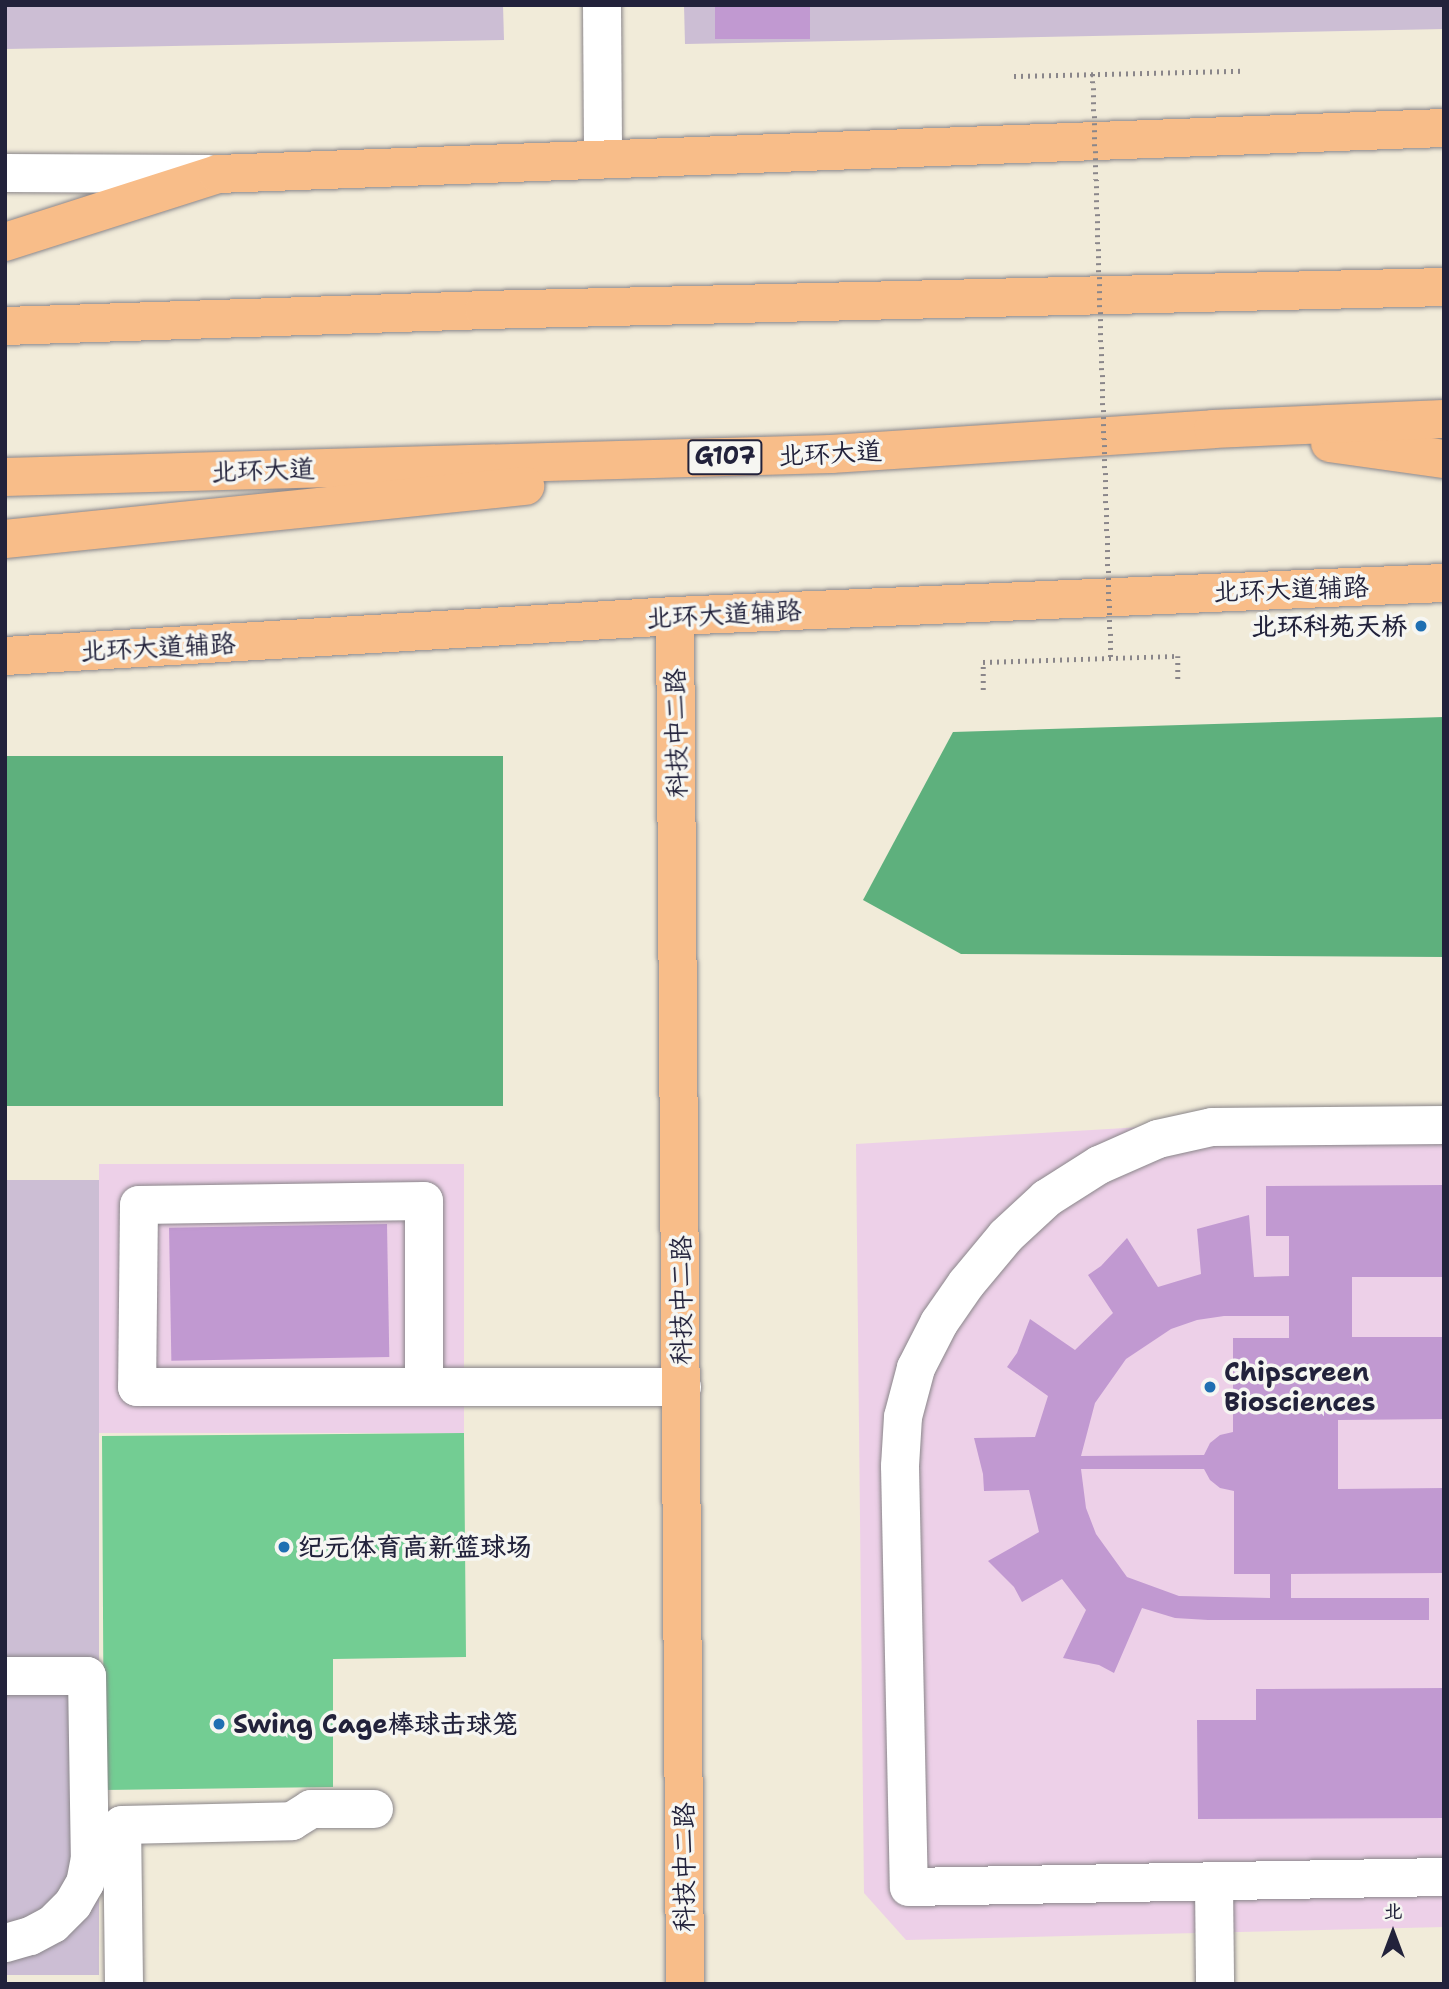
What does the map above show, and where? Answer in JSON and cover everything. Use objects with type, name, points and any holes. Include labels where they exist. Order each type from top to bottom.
[{"type":"main road","points":[[5,242],[218,174],[603,157],[1444,128]]},
{"type":"main road","points":[[5,326],[442,311],[1444,287]]},
{"type":"main road","name":"北环大道","points":[[5,477],[831,454],[1213,429],[1444,419]]},
{"type":"main road","points":[[1213,429],[1377,448],[1444,459]]},
{"type":"main road","points":[[5,539],[831,454]]},
{"type":"main road","name":"北环大道辅路","points":[[5,656],[675,616],[1444,583]]},
{"type":"main road","name":"科技中二路","points":[[675,616],[685,1984]]},
{"type":"street","points":[[602,5],[603,157]]},
{"type":"street","points":[[5,173],[218,174]]},
{"type":"street","points":[[1444,1125],[1212,1127],[1158,1139],[1099,1165],[1047,1198],[1006,1236],[966,1284],[939,1323],[916,1368],[903,1417],[900,1466],[909,1887],[1444,1877]]},
{"type":"street","points":[[424,1386],[424,1201],[139,1205],[137,1388],[682,1388]]},
{"type":"street","points":[[5,1676],[87,1676],[90,1858],[85,1882],[73,1904],[53,1924],[30,1936],[5,1942]]},
{"type":"street","points":[[124,1984],[122,1825],[292,1821],[311,1810],[374,1809]]},
{"type":"street","points":[[1214,1882],[1215,1984]]},
{"type":"path","points":[[1014,76],[1243,71]]},
{"type":"path","points":[[1093,74],[1111,658]]},
{"type":"path","points":[[982,690],[982,662],[1178,656],[1178,683]]},
{"type":"shaded area","points":[[5,5],[503,5],[504,40],[5,49]]},
{"type":"shaded area","points":[[684,5],[1444,5],[1444,29],[685,44]]},
{"type":"shaded area","points":[[1444,1109],[1444,1927],[906,1940],[864,1893],[856,1144]]},
{"type":"shaded area","points":[[99,1164],[464,1164],[464,1433],[99,1433]]},
{"type":"shaded area","points":[[5,1180],[99,1180],[99,1975],[5,1975]]},
{"type":"green space","points":[[1444,717],[1444,957],[961,954],[863,900],[953,732]]},
{"type":"green space","points":[[5,756],[503,756],[503,1106],[5,1106]]},
{"type":"green space","name":"纪元体育高新篮球场","points":[[464,1433],[466,1657],[333,1659],[333,1787],[104,1790],[102,1436]]},
{"type":"building","points":[[715,5],[810,5],[810,39],[715,39]]},
{"type":"building","points":[[1444,1185],[1444,1277],[1352,1277],[1352,1337],[1444,1337],[1444,1419],[1338,1420],[1338,1489],[1444,1488],[1444,1573],[1291,1574],[1291,1598],[1429,1598],[1429,1620],[1208,1620],[1175,1618],[1142,1608],[1114,1673],[1099,1665],[1063,1658],[1086,1610],[1062,1579],[1022,1602],[1014,1587],[988,1561],[1039,1532],[1029,1490],[984,1491],[983,1474],[974,1438],[1035,1437],[1048,1396],[1007,1367],[1017,1353],[1030,1319],[1075,1350],[1113,1313],[1088,1275],[1101,1266],[1127,1238],[1158,1287],[1201,1274],[1197,1229],[1249,1215],[1254,1277],[1289,1276],[1289,1236],[1266,1236],[1266,1186]],"holes":[[[1224,1316],[1289,1316],[1289,1338],[1233,1338],[1233,1432],[1220,1435],[1210,1443],[1204,1455],[1081,1456],[1095,1403],[1126,1359],[1171,1329],[1197,1320]],[[1081,1469],[1204,1469],[1210,1480],[1220,1488],[1234,1491],[1234,1574],[1270,1574],[1270,1598],[1179,1596],[1127,1577],[1096,1534],[1086,1508]]]},
{"type":"building","points":[[387,1224],[389,1357],[171,1361],[169,1228]]},
{"type":"building","points":[[1444,1688],[1444,1818],[1198,1819],[1197,1720],[1256,1720],[1256,1689]]},
{"type":"place","name":"北环科苑天桥","points":[[1421,626]]},
{"type":"place","name":"Chipscreen Biosciences","points":[[1210,1387]]},
{"type":"place","name":"纪元体育高新篮球场","points":[[284,1547]]},
{"type":"place","name":"Swing Cage棒球击球笼","points":[[219,1724]]}]
